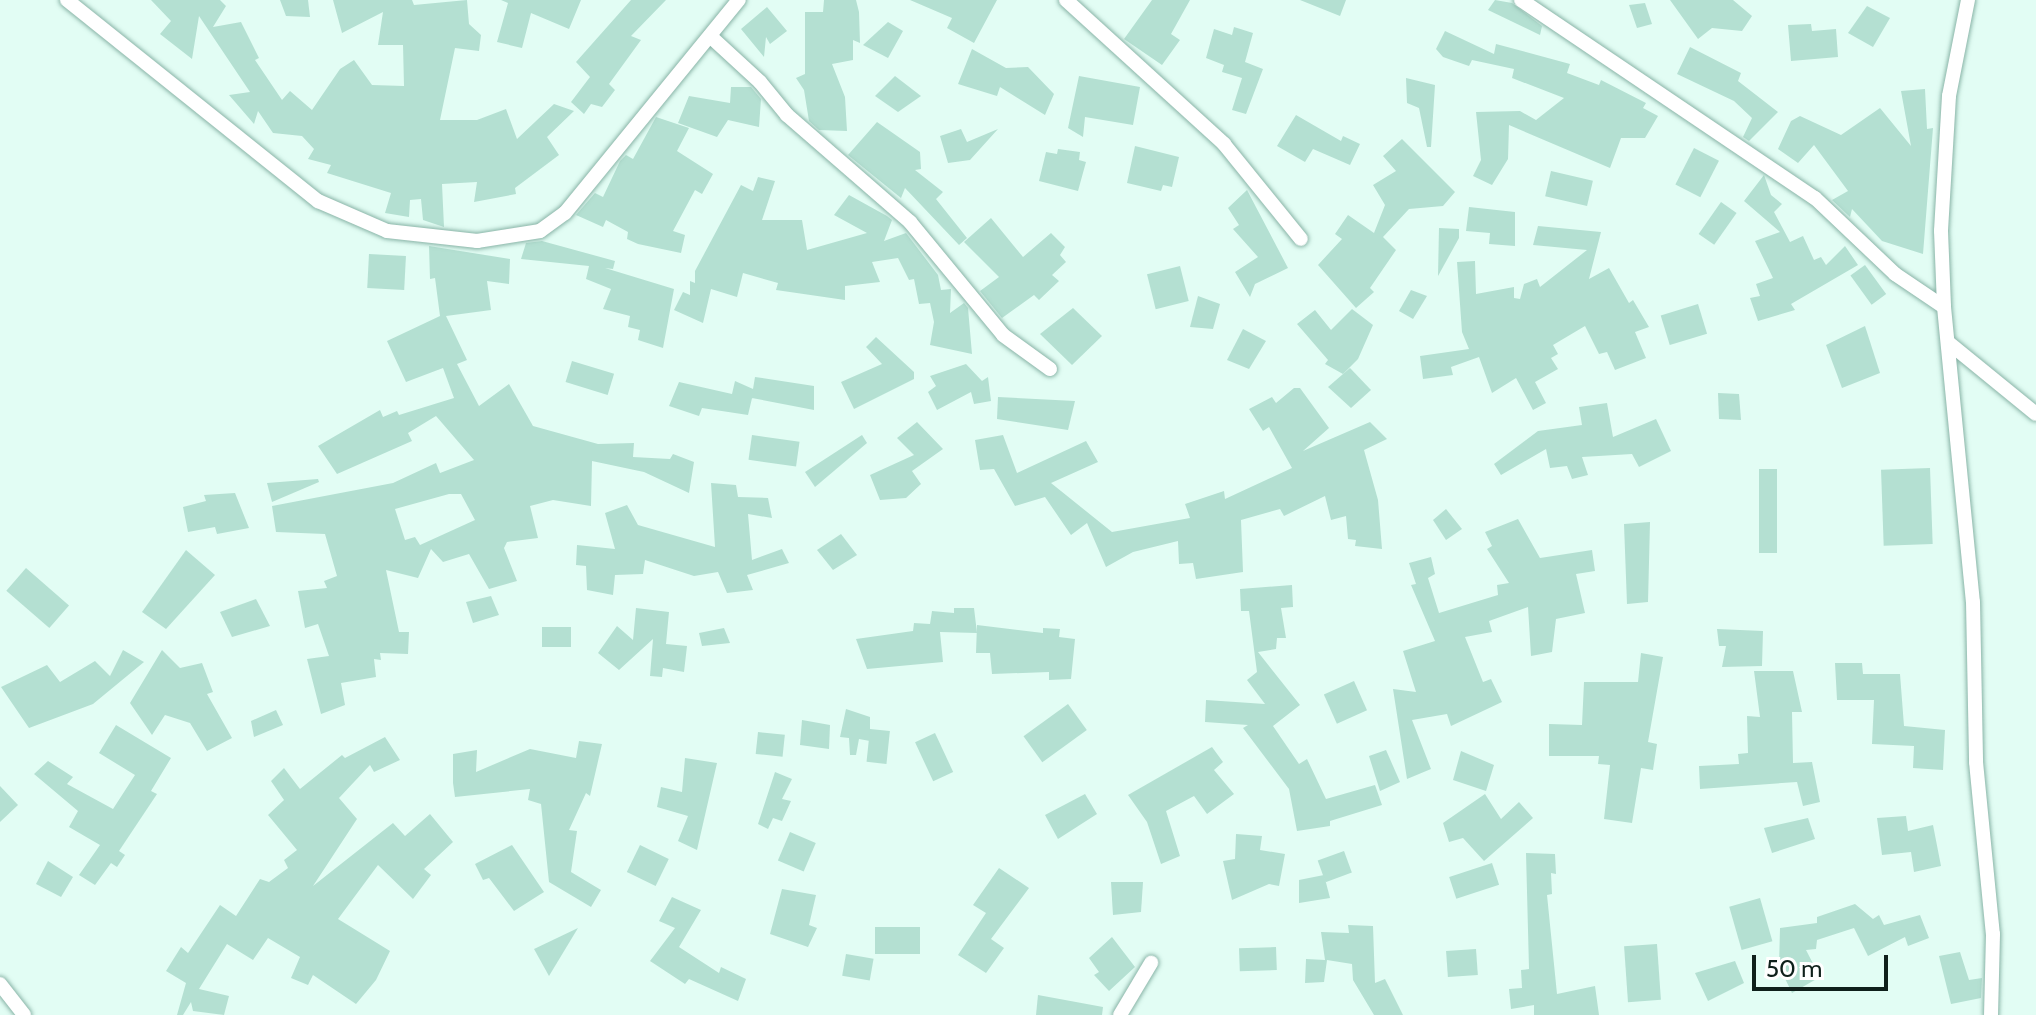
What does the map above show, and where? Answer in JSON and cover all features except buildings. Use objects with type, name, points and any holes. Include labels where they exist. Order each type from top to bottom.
[{"type":"street","points":[[67,0],[318,201],[387,231],[446,241],[515,238],[540,231],[565,213],[739,0]]},
{"type":"street","points":[[1066,0],[1224,144],[1301,239]]},
{"type":"street","points":[[1521,0],[1815,198],[1895,274],[1944,307]]},
{"type":"street","points":[[1968,0],[1943,149],[1944,307],[1973,602],[1976,762],[1993,934],[1991,1015]]},
{"type":"street","points":[[710,36],[760,82],[787,115],[910,222],[1003,335],[1050,369]]},
{"type":"street","points":[[1949,343],[2036,414]]},
{"type":"street","points":[[1120,1015],[1151,963]]},
{"type":"street","points":[[0,984],[24,1015]]}]
